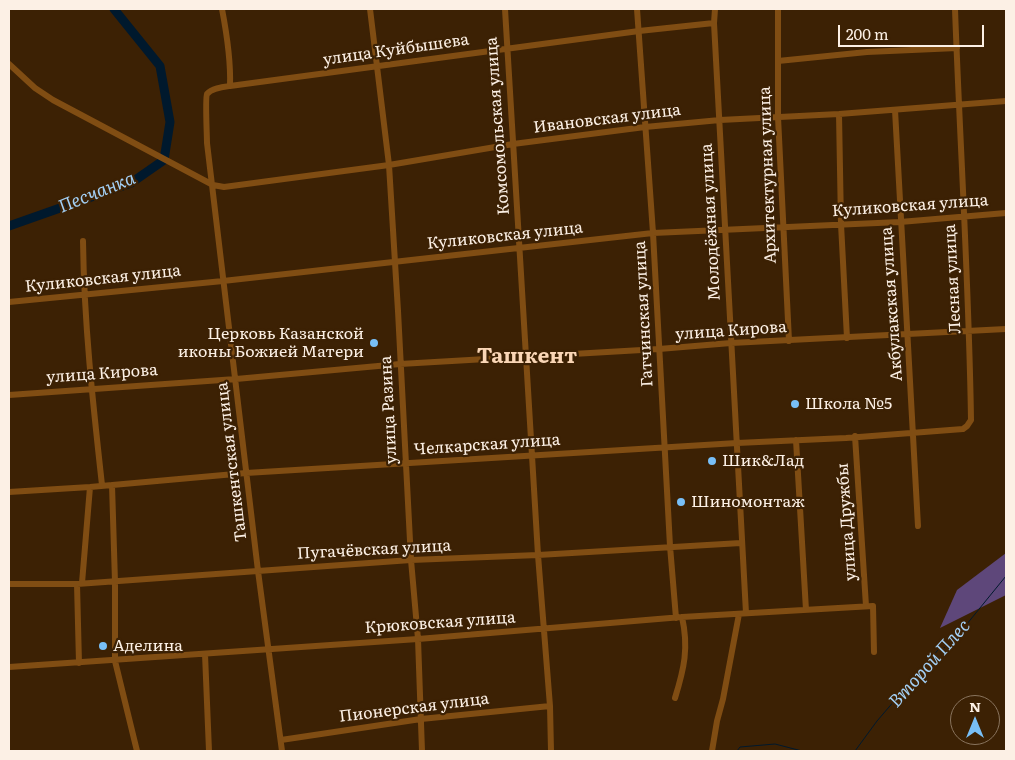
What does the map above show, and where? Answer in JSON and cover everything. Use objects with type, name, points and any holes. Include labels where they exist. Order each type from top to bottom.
[{"type":"street","points":[[222,9],[231,70],[230,86]]},
{"type":"street","name":"улица Разина","points":[[370,9],[389,165],[410,560],[418,639],[422,751]]},
{"type":"street","name":"Комсомольская улица","points":[[505,9],[538,555],[550,706],[551,751]]},
{"type":"street","name":"Гатчинская улица","points":[[637,9],[653,233],[670,546],[686,655],[685,666],[675,698]]},
{"type":"street","name":"Молодёжная улица","points":[[712,751],[717,721],[743,613],[737,443],[714,23],[715,9]]},
{"type":"street","name":"Архитектурная улица","points":[[778,9],[778,117],[789,340]]},
{"type":"street","name":"Лесная улица","points":[[955,9],[963,217],[970,332],[971,420],[968,426]]},
{"type":"street","name":"улица Куйбышева","points":[[230,86],[639,31],[714,23]]},
{"type":"street","points":[[778,61],[867,52],[957,48]]},
{"type":"street","points":[[9,64],[35,88],[52,100],[213,185]]},
{"type":"street","name":"Ташкентская улица","points":[[230,86],[215,88],[208,93],[205,99],[208,127],[207,143],[258,571],[270,649],[282,751]]},
{"type":"street","name":"Ивановская улица","points":[[213,185],[232,187],[389,165],[513,144],[645,127],[720,120],[895,110],[1006,100]]},
{"type":"street","name":"Акбулакская улица","points":[[895,110],[918,526]]},
{"type":"street","points":[[838,114],[846,338]]},
{"type":"street","name":"Куликовская улица","points":[[9,302],[224,281],[653,233],[900,222],[1006,214]]},
{"type":"street","points":[[83,241],[84,294],[91,389],[102,485]]},
{"type":"street","name":"улица Кирова","points":[[9,395],[236,379],[400,364],[731,343],[1006,329]]},
{"type":"street","name":"Челкарская улица","points":[[9,492],[246,473],[796,440],[963,428],[968,426]]},
{"type":"street","name":"улица Дружбы","points":[[855,436],[874,652]]},
{"type":"street","points":[[796,440],[806,610]]},
{"type":"street","points":[[112,485],[115,661],[137,751]]},
{"type":"street","points":[[79,663],[80,584],[90,487]]},
{"type":"street","name":"Пугачёвская улица","points":[[9,584],[115,582],[410,560],[538,555],[741,542]]},
{"type":"street","name":"Крюковская улица","points":[[9,667],[418,639],[679,617],[869,606]]},
{"type":"street","points":[[205,654],[209,751]]},
{"type":"street","name":"Пионерская улица","points":[[281,740],[421,719],[550,706]]},
{"type":"shaded area","points":[[1006,553],[1006,595],[940,628],[957,590]]},
{"type":"waterway","name":"Песчанка","points":[[9,226],[131,183],[164,160],[170,122],[160,66],[114,9]]},
{"type":"waterway","name":"Второй Плес","points":[[855,751],[877,721],[938,650],[949,646],[1006,576]]},
{"type":"waterway","name":"Второй Плес","points":[[737,751],[740,747],[775,744],[802,751]]},
{"type":"place","name":"Церковь Казанской иконы Божией Матери","points":[[374,343]]},
{"type":"place","name":"Школа №5","points":[[795,404]]},
{"type":"place","name":"Шик&Лад","points":[[712,461]]},
{"type":"place","name":"Шиномонтаж","points":[[681,502]]},
{"type":"place","name":"Аделина","points":[[103,646]]},
{"type":"district","name":"Ташкент","points":[[527,357]]}]
